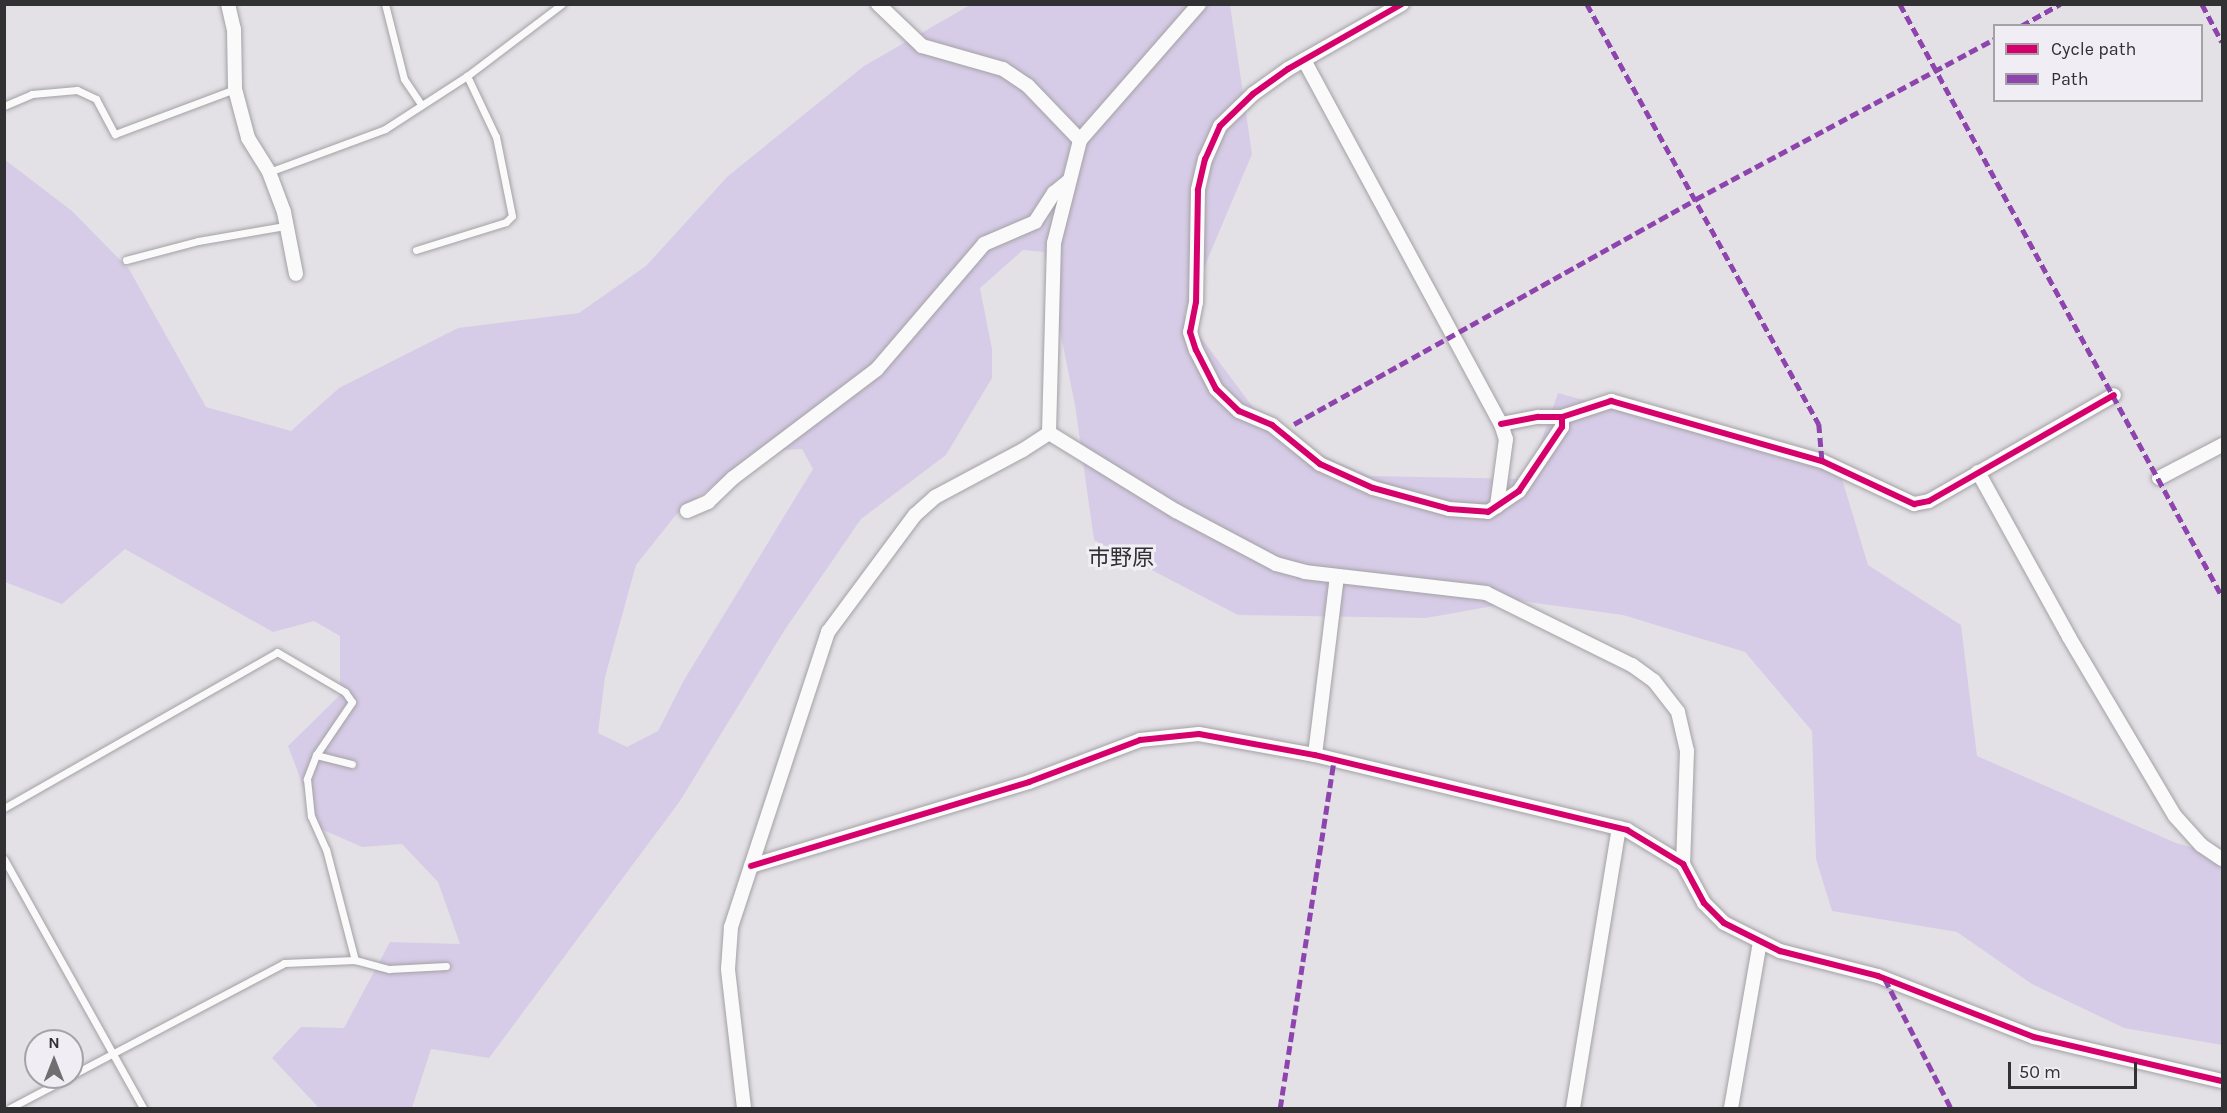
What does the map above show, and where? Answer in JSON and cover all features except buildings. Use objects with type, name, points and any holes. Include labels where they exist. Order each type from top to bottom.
[{"type":"street","points":[[228,4],[234,29],[235,89],[248,138],[269,172],[296,274]]},
{"type":"street","points":[[878,4],[922,46],[976,59],[1020,80],[1080,140]]},
{"type":"street","points":[[1049,433],[1054,243],[1080,140],[1199,4]]},
{"type":"street","points":[[1402,4],[1304,60],[1253,94],[1220,126],[1205,159],[1198,190],[1196,302],[1190,332],[1196,350],[1216,389],[1239,411],[1272,425],[1320,464],[1373,488],[1449,509],[1488,512],[1519,491],[1538,467],[1562,427],[1562,417]]},
{"type":"street","points":[[1304,60],[1502,424],[1506,439],[1497,506]]},
{"type":"street","points":[[687,511],[708,502],[733,478],[877,369],[984,244],[1035,222],[1054,192],[1069,181]]},
{"type":"street","points":[[1502,424],[1538,417],[1562,417],[1611,401],[1822,461],[1914,504],[1929,501],[2114,395]]},
{"type":"street","points":[[1049,433],[1176,511],[1276,564],[1337,576],[1486,593],[1632,665],[1654,681],[1678,712],[1687,751],[1683,864]]},
{"type":"street","points":[[744,1108],[728,969],[731,927],[828,633],[853,595],[915,515],[935,497],[1023,450],[1049,433]]},
{"type":"street","points":[[2159,478],[2223,445]]},
{"type":"street","points":[[1978,472],[2069,637],[2175,816],[2201,845],[2223,859]]},
{"type":"street","points":[[1315,754],[1337,576]]},
{"type":"street","points":[[751,866],[1029,782],[1140,740],[1198,734],[1315,754],[1620,828],[1661,847],[1683,864],[1704,903],[1724,923],[1780,951],[1878,976],[2034,1037],[2223,1081]]},
{"type":"street","points":[[1574,1108],[1620,828]]},
{"type":"street","points":[[1731,1108],[1760,941]]},
{"type":"lane","points":[[385,4],[404,79],[421,104]]},
{"type":"lane","points":[[269,172],[375,133],[467,76],[562,4]]},
{"type":"lane","points":[[416,250],[506,222],[512,216],[496,137],[467,76]]},
{"type":"lane","points":[[4,106],[32,94],[77,90],[96,99],[115,134],[235,89]]},
{"type":"lane","points":[[126,260],[198,241],[285,226]]},
{"type":"lane","points":[[4,807],[277,652],[345,692],[352,702],[316,754],[307,779],[311,816],[326,849],[355,960]]},
{"type":"lane","points":[[316,754],[352,764]]},
{"type":"lane","points":[[4,859],[143,1108]]},
{"type":"lane","points":[[84,1069],[258,973],[284,963],[355,960],[389,969],[446,966]]},
{"type":"lane","points":[[10,1108],[46,1089]]},
{"type":"shaded area","points":[[970,5],[1230,5],[1252,154],[1184,315],[1273,434],[1370,476],[1528,479],[1558,393],[1839,469],[1868,565],[1961,625],[1977,756],[2176,843],[2222,856],[2222,1045],[2124,1028],[2032,984],[1957,932],[1832,911],[1816,859],[1812,731],[1745,652],[1623,615],[1521,601],[1426,618],[1238,615],[1094,540],[1075,405],[1044,252],[1023,250],[980,288],[992,349],[992,378],[946,455],[861,519],[784,631],[680,801],[489,1058],[431,1049],[412,1108],[319,1108],[272,1058],[301,1027],[344,1028],[390,942],[460,944],[438,882],[402,844],[362,847],[319,828],[288,746],[340,695],[340,636],[314,621],[273,632],[125,549],[62,604],[5,582],[4,159],[72,211],[129,269],[206,407],[291,431],[339,388],[458,328],[579,313],[646,266],[728,176],[864,66]],"holes":[[[802,449],[813,469],[684,680],[658,731],[627,747],[598,733],[605,677],[636,565],[675,516],[755,452]]]},
{"type":"marked path","points":[[1587,4],[1819,424],[1822,461]]},
{"type":"marked path","points":[[1900,4],[2222,596]]},
{"type":"marked path","points":[[2025,24],[2060,4]]},
{"type":"marked path","points":[[2202,4],[2222,42]]},
{"type":"marked path","points":[[1294,424],[1696,199],[1993,40]]},
{"type":"marked path","points":[[1280,1108],[1334,760]]},
{"type":"marked path","points":[[1885,979],[1951,1108]]},
{"type":"cycle path","points":[[1402,4],[1288,69],[1253,94],[1220,126],[1205,159],[1198,190],[1196,302],[1190,332],[1196,350],[1216,389],[1239,411],[1272,425],[1320,464],[1373,488],[1449,509],[1488,512],[1519,491],[1562,427],[1562,417]]},
{"type":"cycle path","points":[[1501,424],[1538,417],[1562,417],[1611,401],[1822,461],[1914,504],[1929,501],[2114,395]]},
{"type":"cycle path","points":[[751,866],[1029,782],[1140,740],[1199,734],[1315,755],[1627,830],[1683,864],[1704,903],[1724,923],[1780,951],[1878,976],[2034,1037],[2222,1081]]},
{"type":"district","name":"市野原","points":[[1121,559]]}]
